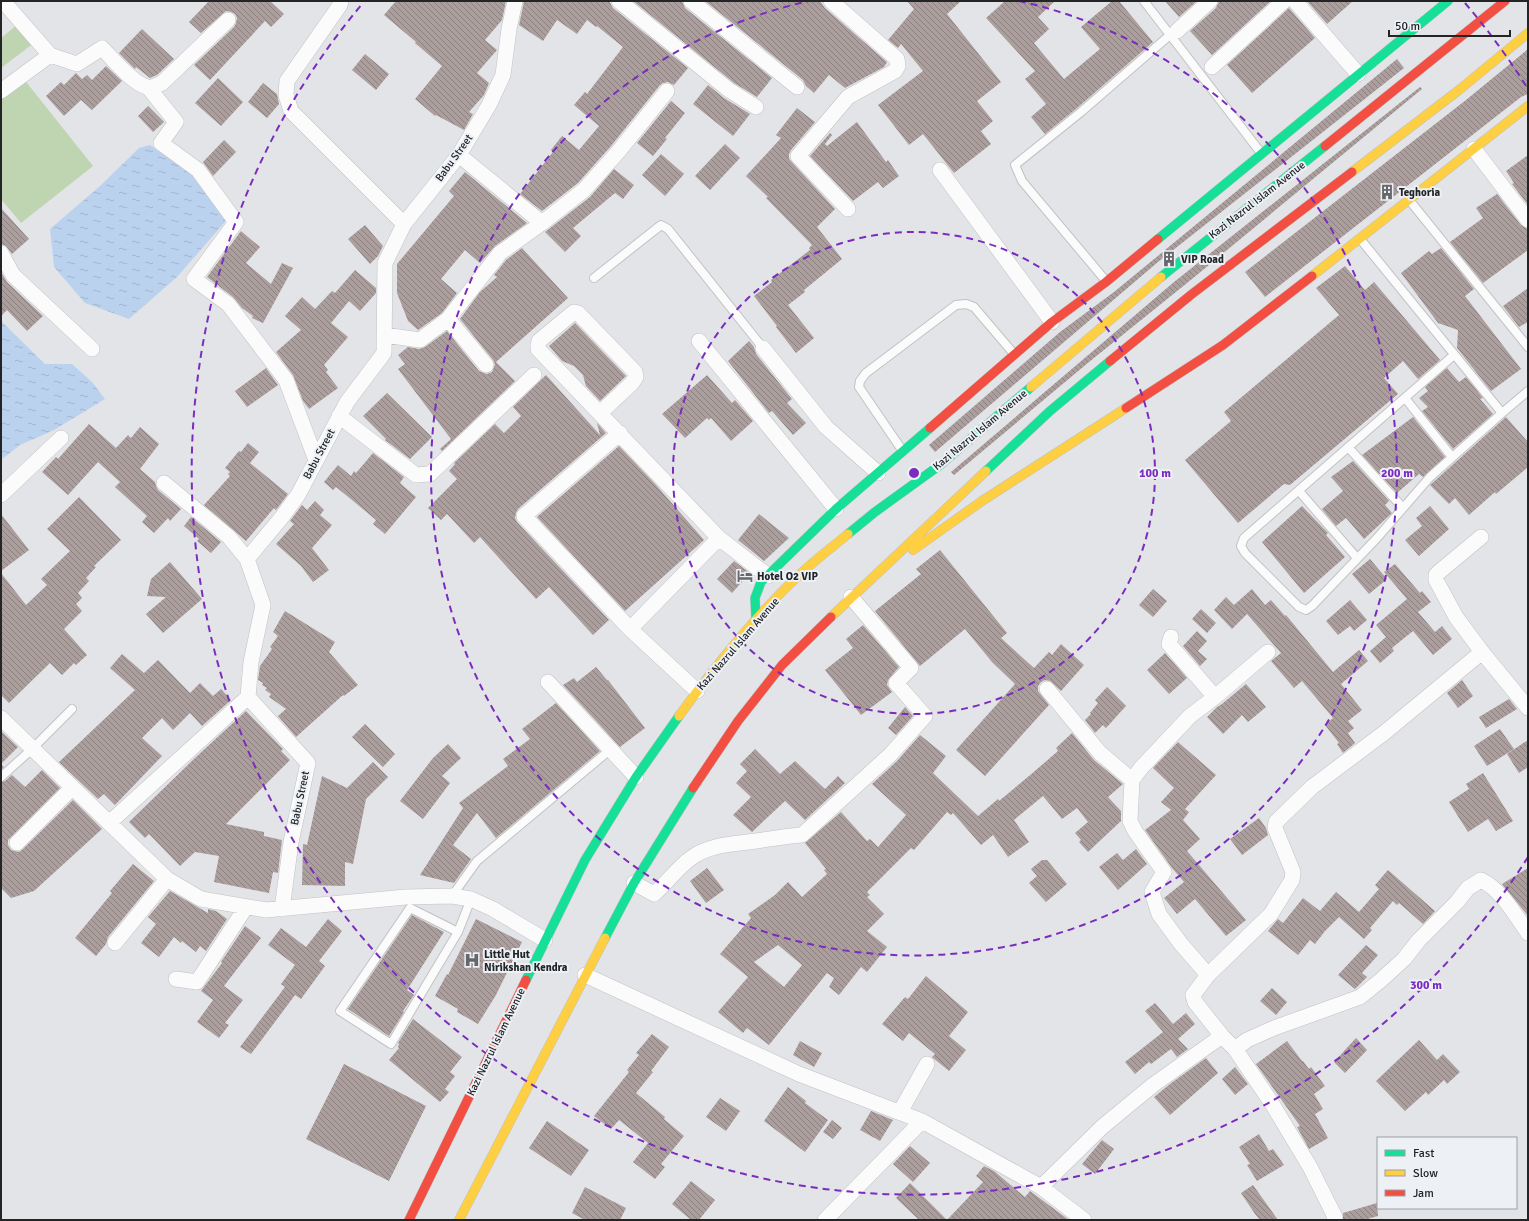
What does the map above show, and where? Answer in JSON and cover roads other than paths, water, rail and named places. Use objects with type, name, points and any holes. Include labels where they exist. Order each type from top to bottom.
[{"type":"main road","points":[[1463,35],[1491,1]]},
{"type":"main road","name":"Kazi Nazrul Islam Avenue","points":[[409,1220],[488,1060],[544,940],[585,860],[636,777],[697,691],[756,620],[801,575],[875,512],[940,465],[1064,362],[1166,272],[1384,100],[1505,1]]},
{"type":"main road","points":[[756,620],[755,598],[761,582],[836,508],[1052,322],[1106,282],[1443,3]]},
{"type":"main road","points":[[459,1220],[634,883],[694,786],[738,721],[782,665],[864,584],[1050,411],[1080,380],[1437,107],[1528,33]]},
{"type":"main road","points":[[1437,107],[1465,92],[1503,66]]},
{"type":"main road","points":[[864,584],[982,501],[1223,345],[1361,239],[1528,106]]},
{"type":"street","points":[[3,1],[50,55],[77,64],[102,48],[132,78],[148,87],[176,122],[161,143],[198,170],[236,222],[194,279],[228,304],[286,380],[316,460]]},
{"type":"street","points":[[341,1],[340,5],[287,81],[286,95],[291,111],[404,224]]},
{"type":"street","name":"Babu Street","points":[[246,559],[282,517],[298,495],[347,402],[384,353],[385,263],[404,224],[459,155],[489,105],[503,76],[509,29],[515,1]]},
{"type":"street","points":[[619,1],[729,90],[756,107]]},
{"type":"street","points":[[691,1],[797,87]]},
{"type":"street","points":[[831,1],[897,59],[898,66],[895,71],[848,97],[798,156],[848,209]]},
{"type":"street","points":[[1174,33],[1210,1]]},
{"type":"street","points":[[1212,67],[1284,1]]},
{"type":"street","points":[[1295,1],[1358,74]]},
{"type":"street","points":[[148,87],[162,83],[228,20]]},
{"type":"street","points":[[1,91],[50,55]]},
{"type":"street","points":[[384,335],[420,340],[448,319],[500,253],[584,190],[618,152],[667,91]]},
{"type":"street","points":[[1474,149],[1528,220]]},
{"type":"street","points":[[459,155],[542,223]]},
{"type":"street","points":[[940,170],[1052,322]]},
{"type":"street","points":[[1,253],[14,275],[92,349]]},
{"type":"street","points":[[600,413],[632,383],[636,377],[635,372],[578,313],[574,312],[539,341],[538,349],[719,538],[750,564],[768,576]]},
{"type":"street","points":[[448,319],[486,365]]},
{"type":"street","points":[[699,341],[836,508]]},
{"type":"street","points":[[763,348],[826,427],[878,473]]},
{"type":"street","points":[[339,416],[416,475],[430,474],[534,375]]},
{"type":"street","points":[[620,433],[524,516],[630,629],[697,691]]},
{"type":"street","points":[[1,495],[61,438]]},
{"type":"street","points":[[109,823],[248,697],[251,662],[263,605],[246,559],[229,537],[164,483]]},
{"type":"street","points":[[1481,537],[1439,572],[1436,575],[1436,580],[1456,616],[1482,652],[1528,708]]},
{"type":"street","points":[[630,629],[719,538]]},
{"type":"street","points":[[634,883],[654,894],[690,858],[706,849],[782,836],[802,835],[890,755],[925,716],[896,683],[911,668],[851,597]]},
{"type":"street","points":[[1171,637],[1169,644],[1215,697]]},
{"type":"street","points":[[1208,975],[1181,944],[1159,914],[1152,892],[1164,872],[1134,831],[1130,821],[1132,780],[1141,768],[1190,716],[1268,652]]},
{"type":"street","points":[[1334,1220],[1335,1217],[1310,1166],[1271,1102],[1235,1049],[1222,1036],[1195,1002],[1193,995],[1208,975],[1271,914],[1292,880],[1293,872],[1275,828],[1276,822],[1312,787],[1384,733],[1482,652]]},
{"type":"street","points":[[548,682],[636,777]]},
{"type":"street","points":[[1047,689],[1100,753],[1132,780]]},
{"type":"street","name":"Babu Street","points":[[248,697],[308,763],[291,842],[282,909]]},
{"type":"street","points":[[1,718],[167,880],[201,899],[266,910],[406,897],[452,896],[471,899],[493,909],[544,940]]},
{"type":"street","points":[[17,843],[72,788]]},
{"type":"street","points":[[115,943],[167,880]]},
{"type":"street","points":[[1235,1049],[1247,1040],[1274,1028],[1360,997],[1404,959],[1418,940],[1457,902],[1468,888],[1482,880],[1488,883],[1502,897],[1528,933]]},
{"type":"street","points":[[176,979],[197,982],[246,907]]},
{"type":"street","points":[[585,975],[799,1074],[922,1121],[1041,1187],[1084,1220]]},
{"type":"street","points":[[1041,1187],[1102,1127],[1153,1085],[1222,1036]]},
{"type":"street","points":[[900,1112],[927,1064]]},
{"type":"street","points":[[825,1220],[922,1121]]},
{"type":"lane","points":[[1144,1],[1174,33],[1262,154]]},
{"type":"lane","points":[[1106,282],[1022,182],[1015,165],[1174,33]]},
{"type":"lane","points":[[1409,200],[1528,347]]},
{"type":"lane","points":[[594,278],[661,225],[668,228],[763,348]]},
{"type":"lane","points":[[1361,239],[1502,413]]},
{"type":"lane","points":[[902,451],[859,387],[860,381],[866,373],[956,305],[966,304],[974,307],[1014,354]]},
{"type":"lane","points":[[1454,355],[1244,538],[1241,546],[1245,554],[1292,602],[1299,607],[1306,610],[1312,606],[1430,477],[1528,391]]},
{"type":"lane","points":[[1405,398],[1452,457]]},
{"type":"lane","points":[[1348,448],[1403,508]]},
{"type":"lane","points":[[1299,491],[1357,558]]},
{"type":"lane","points":[[1,778],[72,709]]},
{"type":"lane","points":[[452,896],[477,861],[611,749]]},
{"type":"lane","points":[[458,932],[410,908],[340,1011],[391,1044],[458,932],[471,899]]},
{"type":"water","points":[[150,145],[190,172],[225,214],[225,222],[177,277],[129,319],[85,303],[54,267],[50,229],[100,186],[139,148]]},
{"type":"water","points":[[1,321],[45,364],[72,364],[92,382],[105,399],[54,430],[20,445],[1,460]]},
{"type":"place","name":"Teghoria","points":[[1387,192]]},
{"type":"place","name":"VIP Road","points":[[1169,259]]},
{"type":"place","name":"Hotel O2 VIP","points":[[745,576]]},
{"type":"place","name":"Little Hut Nirikshan Kendra","points":[[472,960]]}]
